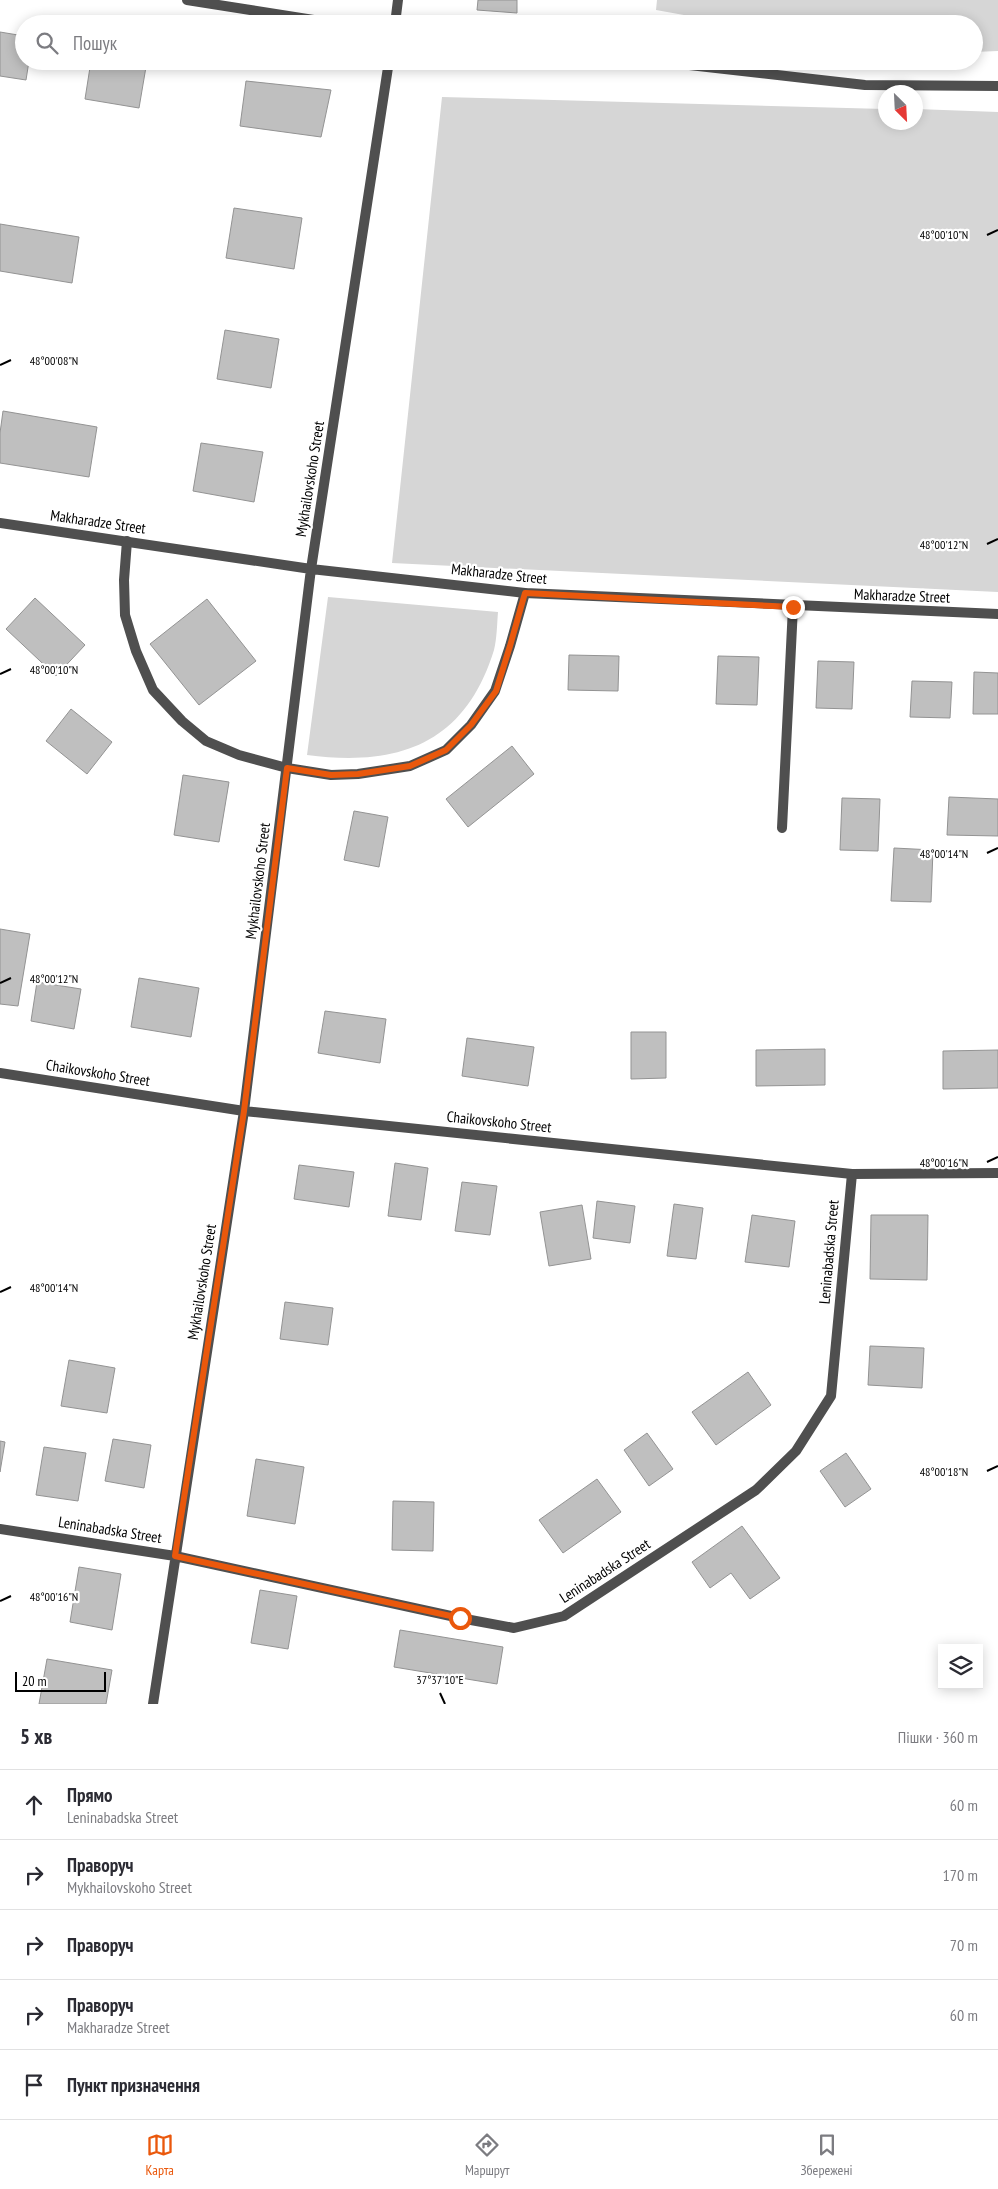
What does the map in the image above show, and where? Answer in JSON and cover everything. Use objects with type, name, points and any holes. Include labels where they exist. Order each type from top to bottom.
[{"type":"street","points":[[187,0],[282,15]]},
{"type":"street","points":[[396,15],[398,0]]},
{"type":"street","name":"Mykhailovskoho Street","points":[[153,1704],[244,1111],[312,569],[389,70]]},
{"type":"street","points":[[733,70],[865,85],[998,86]]},
{"type":"street","name":"Makharadze Street","points":[[0,523],[312,569],[525,593],[793,607],[998,614]]},
{"type":"street","points":[[127,541],[124,580],[125,615],[136,651],[154,690],[182,721],[206,741],[239,755],[287,768],[331,775],[358,774],[410,766],[446,750],[471,725],[496,691],[525,593]]},
{"type":"street","points":[[782,828],[793,607]]},
{"type":"street","name":"Chaikovskoho Street","points":[[0,1074],[244,1111],[852,1174],[998,1173]]},
{"type":"street","name":"Leninabadska Street","points":[[0,1528],[175,1556],[514,1628],[564,1616],[756,1490],[796,1451],[831,1396],[852,1174]]},
{"type":"shaded area","points":[[657,0],[998,0],[998,51],[983,52],[983,15],[684,15],[656,10]]},
{"type":"shaded area","points":[[442,97],[878,109],[878,130],[923,130],[923,109],[998,112],[998,592],[392,563]]},
{"type":"shaded area","points":[[328,597],[498,612],[494,650],[481,682],[465,708],[446,728],[424,742],[399,752],[371,757],[340,758],[307,755]]},
{"type":"building","points":[[478,0],[517,0],[517,13],[477,10]]},
{"type":"building","points":[[0,32],[15,34],[15,70],[28,70],[26,80],[0,76]]},
{"type":"building","points":[[90,70],[145,70],[139,108],[85,99]]},
{"type":"building","points":[[246,81],[331,90],[321,137],[240,126]]},
{"type":"building","points":[[234,208],[302,218],[294,269],[226,258]]},
{"type":"building","points":[[0,224],[79,237],[72,283],[0,271]]},
{"type":"building","points":[[225,330],[279,339],[271,388],[217,379]]},
{"type":"building","points":[[3,411],[97,427],[89,477],[0,463],[0,433]]},
{"type":"building","points":[[201,443],[263,452],[254,502],[193,491]]},
{"type":"building","points":[[35,598],[85,645],[56,676],[6,629]]},
{"type":"building","points":[[207,599],[256,661],[199,705],[150,644]]},
{"type":"building","points":[[569,655],[619,656],[618,691],[568,690]]},
{"type":"building","points":[[718,656],[759,657],[757,705],[716,704]]},
{"type":"building","points":[[818,661],[854,662],[852,709],[816,708]]},
{"type":"building","points":[[974,672],[998,673],[998,714],[973,714]]},
{"type":"building","points":[[912,681],[952,682],[950,718],[910,717]]},
{"type":"building","points":[[71,709],[112,742],[87,774],[46,741]]},
{"type":"building","points":[[512,746],[534,774],[468,827],[446,799]]},
{"type":"building","points":[[183,775],[229,782],[219,842],[174,835]]},
{"type":"building","points":[[949,797],[998,799],[998,836],[947,835]]},
{"type":"building","points":[[842,798],[880,799],[878,851],[840,850]]},
{"type":"building","points":[[354,811],[388,817],[379,867],[344,860]]},
{"type":"building","points":[[894,848],[933,850],[931,902],[891,901]]},
{"type":"building","points":[[0,929],[30,934],[18,1006],[0,1004]]},
{"type":"building","points":[[139,978],[199,988],[191,1037],[131,1027]]},
{"type":"building","points":[[37,982],[81,989],[74,1029],[31,1021]]},
{"type":"building","points":[[325,1011],[386,1019],[380,1063],[318,1053]]},
{"type":"building","points":[[631,1032],[666,1032],[666,1078],[631,1079]]},
{"type":"building","points":[[467,1038],[534,1047],[528,1086],[462,1076]]},
{"type":"building","points":[[825,1049],[825,1085],[756,1086],[756,1050]]},
{"type":"building","points":[[998,1050],[998,1088],[943,1089],[943,1051]]},
{"type":"building","points":[[395,1163],[428,1168],[421,1220],[388,1216]]},
{"type":"building","points":[[299,1165],[354,1172],[349,1207],[294,1199]]},
{"type":"building","points":[[462,1182],[497,1186],[490,1235],[455,1231]]},
{"type":"building","points":[[597,1201],[635,1206],[630,1243],[593,1238]]},
{"type":"building","points":[[674,1204],[703,1208],[696,1259],[667,1256]]},
{"type":"building","points":[[582,1205],[591,1259],[549,1266],[540,1212]]},
{"type":"building","points":[[752,1215],[795,1221],[789,1267],[745,1262]]},
{"type":"building","points":[[871,1215],[928,1215],[927,1280],[870,1279]]},
{"type":"building","points":[[285,1302],[333,1308],[328,1345],[280,1339]]},
{"type":"building","points":[[870,1346],[924,1348],[922,1388],[868,1385]]},
{"type":"building","points":[[69,1360],[115,1368],[107,1413],[61,1406]]},
{"type":"building","points":[[748,1372],[771,1405],[716,1445],[692,1412]]},
{"type":"building","points":[[647,1433],[673,1469],[649,1486],[624,1450]]},
{"type":"building","points":[[113,1439],[151,1445],[144,1488],[105,1481]]},
{"type":"building","points":[[0,1441],[5,1442],[0,1472]]},
{"type":"building","points":[[44,1447],[86,1453],[78,1501],[36,1495]]},
{"type":"building","points":[[846,1453],[871,1489],[845,1507],[820,1471]]},
{"type":"building","points":[[256,1459],[304,1467],[295,1524],[247,1516]]},
{"type":"building","points":[[597,1479],[621,1512],[563,1553],[539,1520]]},
{"type":"building","points":[[393,1501],[434,1502],[433,1551],[392,1550]]},
{"type":"building","points":[[742,1526],[780,1578],[750,1599],[731,1573],[710,1588],[692,1562]]},
{"type":"building","points":[[79,1567],[121,1574],[112,1630],[70,1622]]},
{"type":"building","points":[[260,1590],[297,1596],[288,1649],[251,1643]]},
{"type":"building","points":[[400,1630],[503,1647],[497,1684],[394,1667]]},
{"type":"building","points":[[47,1659],[112,1670],[106,1704],[39,1704]]},
{"type":"route","points":[[460,1618],[175,1556],[244,1111],[287,768],[331,775],[358,774],[410,766],[446,750],[471,725],[496,691],[525,593],[793,607]]}]
